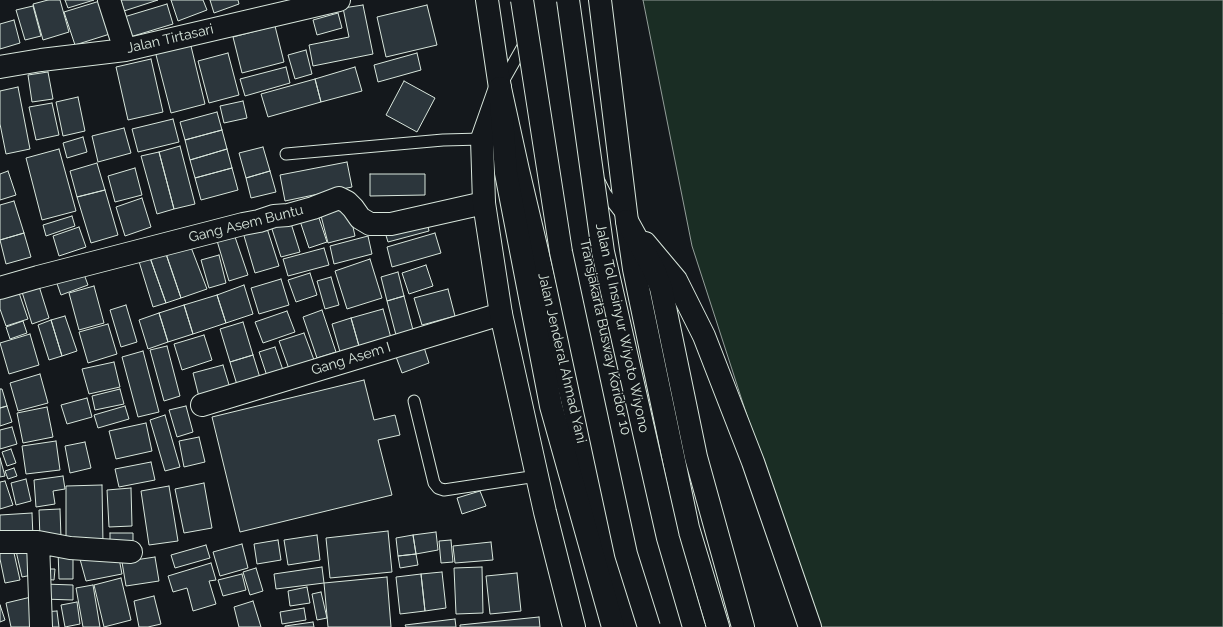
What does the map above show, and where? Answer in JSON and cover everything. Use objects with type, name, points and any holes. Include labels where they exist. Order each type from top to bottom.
[{"type":"main road","points":[[109,0],[125,50]]},
{"type":"main road","name":"Jalan Tirtasari","points":[[0,67],[41,60],[125,50],[339,0]]},
{"type":"main road","name":"Jalan Jenderal Ahmad Yani","points":[[487,0],[500,88],[620,603],[628,627]]},
{"type":"main road","points":[[522,0],[562,252],[626,554],[648,627]]},
{"type":"main road","name":"Jalan Tol Insinyur Wiyoto Wiyono","points":[[567,0],[603,252],[668,538],[694,627]]},
{"type":"main road","points":[[600,0],[627,221],[636,277],[688,528],[718,627]]},
{"type":"main road","points":[[500,88],[506,173],[551,406],[613,627]]},
{"type":"main road","name":"Jalan Jenderal Ahmad Yani","points":[[500,88],[482,139],[484,203],[501,314],[537,476],[574,627]]},
{"type":"main road","name":"Gang Asem Buntu","points":[[0,288],[274,216],[288,215],[313,208],[339,198],[353,208],[360,218],[370,224],[391,224],[484,203]]},
{"type":"main road","points":[[627,221],[654,270],[661,288],[696,457],[743,627]]},
{"type":"main road","points":[[627,221],[676,280],[704,336],[753,462],[810,627]]},
{"type":"main road","name":"Gang Asem I","points":[[202,405],[501,314]]},
{"type":"main road","points":[[0,542],[38,542],[70,548],[131,552]]},
{"type":"main road","points":[[38,542],[41,627]]},
{"type":"lane","name":"Transjakarta Busway Koridor 10","points":[[532,0],[571,251],[635,553],[658,627]]},
{"type":"lane","name":"Transjakarta Busway Koridor 10","points":[[567,0],[592,199],[606,276],[656,508],[690,627]]},
{"type":"lane","points":[[500,88],[536,25]]},
{"type":"lane","points":[[286,154],[443,140],[482,139]]},
{"type":"lane","name":"Transjakarta Busway Koridor 10","points":[[587,158],[606,193],[627,221]]},
{"type":"lane","points":[[414,401],[434,483],[438,488],[444,490],[537,476]]},
{"type":"green space","points":[[643,0],[1223,0],[1223,627],[817,627],[692,246]]},
{"type":"building","points":[[48,0],[60,0],[69,32],[43,40],[33,4]]},
{"type":"building","points":[[65,0],[94,0],[68,8]]},
{"type":"building","points":[[103,0],[113,33],[75,45],[64,12]]},
{"type":"building","points":[[121,0],[158,0],[124,11]]},
{"type":"building","points":[[171,0],[203,0],[207,10],[178,21]]},
{"type":"building","points":[[210,0],[238,0],[239,4],[214,13]]},
{"type":"building","points":[[167,4],[173,24],[130,37],[124,17]]},
{"type":"building","points":[[363,5],[373,54],[313,66],[309,45],[349,37],[343,8]]},
{"type":"building","points":[[427,5],[437,45],[386,57],[377,17]]},
{"type":"building","points":[[33,6],[41,36],[25,40],[16,10]]},
{"type":"building","points":[[338,13],[342,28],[317,35],[313,20]]},
{"type":"building","points":[[14,20],[20,43],[0,49],[0,24]]},
{"type":"building","points":[[275,26],[284,62],[242,73],[233,37]]},
{"type":"building","points":[[190,42],[205,104],[171,113],[155,51]]},
{"type":"building","points":[[306,50],[312,74],[295,79],[288,55]]},
{"type":"building","points":[[228,53],[239,95],[209,103],[198,61]]},
{"type":"building","points":[[417,53],[421,70],[378,82],[374,65]]},
{"type":"building","points":[[151,59],[163,112],[128,120],[116,67]]},
{"type":"building","points":[[286,67],[290,83],[245,96],[240,79]]},
{"type":"building","points":[[355,67],[362,91],[321,102],[315,79]]},
{"type":"building","points":[[48,72],[53,99],[32,102],[28,75]]},
{"type":"building","points":[[315,79],[321,102],[268,117],[261,94]]},
{"type":"building","points":[[404,81],[435,98],[417,132],[386,115]]},
{"type":"building","points":[[18,87],[30,149],[6,154],[0,124],[0,91]]},
{"type":"building","points":[[78,97],[85,131],[63,136],[56,102]]},
{"type":"building","points":[[243,101],[247,118],[224,123],[220,106]]},
{"type":"building","points":[[52,103],[59,135],[36,140],[29,107]]},
{"type":"building","points":[[217,112],[222,130],[185,140],[180,122]]},
{"type":"building","points":[[173,119],[179,142],[138,152],[132,129]]},
{"type":"building","points":[[124,128],[131,153],[98,162],[92,136]]},
{"type":"building","points":[[222,130],[227,149],[190,160],[185,140]]},
{"type":"building","points":[[83,137],[87,152],[67,158],[63,143]]},
{"type":"building","points":[[180,146],[195,204],[174,209],[159,152]]},
{"type":"building","points":[[263,147],[270,171],[246,178],[239,153]]},
{"type":"building","points":[[59,149],[76,211],[42,220],[26,158]]},
{"type":"building","points":[[227,149],[232,168],[195,178],[190,160]]},
{"type":"building","points":[[159,152],[174,209],[157,214],[141,156]]},
{"type":"building","points":[[347,162],[352,187],[285,201],[280,175]]},
{"type":"building","points":[[97,163],[105,190],[77,197],[70,171]]},
{"type":"building","points":[[135,168],[142,195],[115,202],[108,176]]},
{"type":"building","points":[[232,168],[238,190],[201,200],[195,178]]},
{"type":"building","points":[[8,171],[16,195],[0,200],[0,174]]},
{"type":"building","points":[[270,171],[276,192],[251,198],[246,178]]},
{"type":"building","points":[[370,174],[425,174],[425,195],[370,196]]},
{"type":"building","points":[[105,190],[118,235],[91,243],[77,197]]},
{"type":"building","points":[[142,198],[151,227],[125,236],[116,207]]},
{"type":"building","points":[[14,201],[24,233],[0,240],[0,205]]},
{"type":"building","points":[[348,205],[355,236],[328,243],[320,212]]},
{"type":"building","points":[[317,212],[327,242],[309,248],[299,218]]},
{"type":"building","points":[[72,216],[75,226],[46,236],[43,225]]},
{"type":"building","points":[[289,217],[300,252],[281,257],[270,223]]},
{"type":"building","points":[[426,218],[429,231],[388,242],[384,229]]},
{"type":"building","points":[[265,222],[279,266],[255,273],[242,229]]},
{"type":"building","points":[[79,227],[86,247],[59,256],[53,236]]},
{"type":"building","points":[[233,231],[248,275],[229,281],[215,234]]},
{"type":"building","points":[[24,233],[31,257],[6,264],[0,240]]},
{"type":"building","points":[[435,233],[441,253],[392,267],[387,247]]},
{"type":"building","points":[[368,236],[372,254],[334,264],[330,246]]},
{"type":"building","points":[[189,242],[207,289],[181,298],[164,248]]},
{"type":"building","points":[[164,248],[181,298],[166,303],[148,252]]},
{"type":"building","points":[[324,248],[329,265],[288,276],[283,259]]},
{"type":"building","points":[[148,252],[166,303],[153,307],[137,255]]},
{"type":"building","points":[[219,255],[226,283],[209,288],[201,260]]},
{"type":"building","points":[[370,259],[382,298],[347,309],[335,271]]},
{"type":"building","points":[[426,265],[433,286],[409,294],[402,273]]},
{"type":"building","points":[[81,266],[88,285],[61,295],[54,275]]},
{"type":"building","points":[[398,272],[404,296],[387,301],[381,277]]},
{"type":"building","points":[[310,273],[317,295],[296,302],[288,280]]},
{"type":"building","points":[[331,277],[339,305],[325,309],[317,281]]},
{"type":"building","points":[[281,279],[289,305],[259,314],[251,288]]},
{"type":"building","points":[[16,284],[28,319],[6,326],[0,309],[0,290]]},
{"type":"building","points":[[244,285],[253,314],[226,323],[217,295]]},
{"type":"building","points":[[39,286],[49,318],[32,324],[22,292]]},
{"type":"building","points":[[94,286],[104,323],[79,330],[69,293]]},
{"type":"building","points":[[448,289],[455,316],[422,325],[414,298]]},
{"type":"building","points":[[217,295],[226,323],[193,334],[184,305]]},
{"type":"building","points":[[404,296],[413,330],[396,335],[387,301]]},
{"type":"building","points":[[126,305],[137,342],[121,347],[110,310]]},
{"type":"building","points":[[184,305],[193,334],[168,342],[159,313]]},
{"type":"building","points":[[383,309],[391,338],[359,346],[351,318]]},
{"type":"building","points":[[322,310],[336,352],[317,358],[303,317]]},
{"type":"building","points":[[287,311],[295,332],[263,343],[255,322]]},
{"type":"building","points":[[159,313],[168,342],[148,349],[139,320]]},
{"type":"building","points":[[65,316],[77,351],[62,356],[51,320]]},
{"type":"building","points":[[351,318],[359,346],[340,352],[332,324]]},
{"type":"building","points":[[51,320],[62,356],[49,360],[38,325]]},
{"type":"building","points":[[23,321],[27,333],[10,339],[6,327]]},
{"type":"building","points":[[243,322],[253,355],[230,362],[220,329]]},
{"type":"building","points":[[108,324],[117,354],[88,363],[79,332]]},
{"type":"building","points":[[304,333],[314,360],[289,369],[279,341]]},
{"type":"building","points":[[30,334],[39,365],[9,374],[0,343]]},
{"type":"building","points":[[204,335],[212,360],[182,370],[174,344]]},
{"type":"building","points":[[423,344],[429,363],[402,373],[395,354]]},
{"type":"building","points":[[167,346],[180,396],[164,401],[150,350]]},
{"type":"building","points":[[275,347],[284,373],[268,379],[259,352]]},
{"type":"building","points":[[143,351],[159,412],[138,417],[122,357]]},
{"type":"building","points":[[253,355],[261,381],[238,388],[230,362]]},
{"type":"building","points":[[114,362],[120,387],[89,394],[82,369]]},
{"type":"building","points":[[223,365],[230,388],[199,397],[193,373]]},
{"type":"building","points":[[40,374],[48,403],[18,411],[10,383]]},
{"type":"building","points":[[364,380],[374,420],[395,415],[400,435],[378,440],[392,495],[240,532],[212,417]]},
{"type":"building","points":[[0,389],[2,389],[7,406],[0,408]]},
{"type":"building","points":[[120,389],[124,404],[95,410],[92,396]]},
{"type":"building","points":[[87,398],[92,417],[67,424],[61,405]]},
{"type":"building","points":[[7,406],[12,422],[0,426],[0,408]]},
{"type":"building","points":[[125,406],[129,419],[98,428],[94,415]]},
{"type":"building","points":[[186,406],[193,432],[177,437],[169,410]]},
{"type":"building","points":[[47,407],[53,437],[23,443],[17,413]]},
{"type":"building","points":[[165,415],[180,467],[165,471],[150,420]]},
{"type":"building","points":[[146,423],[152,451],[116,459],[109,431]]},
{"type":"building","points":[[12,427],[17,444],[0,449],[0,430]]},
{"type":"building","points":[[199,437],[205,462],[184,467],[179,441]]},
{"type":"building","points":[[56,441],[60,470],[26,474],[22,446]]},
{"type":"building","points":[[85,442],[91,468],[70,473],[65,446]]},
{"type":"building","points":[[11,449],[16,463],[7,466],[2,452]]},
{"type":"building","points":[[0,458],[5,476],[0,477]]},
{"type":"building","points":[[151,462],[155,480],[119,487],[115,469]]},
{"type":"building","points":[[14,468],[17,476],[8,479],[5,471]]},
{"type":"building","points":[[63,476],[65,489],[53,491],[55,504],[36,507],[34,480]]},
{"type":"building","points":[[26,479],[31,501],[16,505],[11,483]]},
{"type":"building","points":[[5,481],[13,505],[0,509],[0,482]]},
{"type":"building","points":[[204,483],[212,528],[184,533],[175,489]]},
{"type":"building","points":[[102,485],[103,544],[66,544],[66,486]]},
{"type":"building","points":[[169,486],[178,541],[149,545],[141,491]]},
{"type":"building","points":[[131,488],[132,526],[109,527],[107,490]]},
{"type":"building","points":[[480,491],[486,506],[462,514],[457,498]]},
{"type":"building","points":[[60,509],[61,538],[40,539],[39,510]]},
{"type":"building","points":[[32,513],[33,537],[0,539],[0,515]]},
{"type":"building","points":[[388,531],[392,572],[330,578],[326,538]]},
{"type":"building","points":[[436,532],[438,550],[416,554],[413,535]]},
{"type":"building","points":[[110,533],[133,533],[133,547],[110,548]]},
{"type":"building","points":[[317,535],[320,560],[288,565],[284,540]]},
{"type":"building","points":[[413,535],[416,554],[398,556],[396,538]]},
{"type":"building","points":[[278,540],[281,560],[257,564],[254,544]]},
{"type":"building","points":[[451,540],[453,562],[441,563],[439,541]]},
{"type":"building","points":[[491,542],[493,560],[455,563],[453,546]]},
{"type":"building","points":[[12,544],[20,580],[5,583],[0,559],[0,546]]},
{"type":"building","points":[[242,544],[248,568],[220,576],[213,552]]},
{"type":"building","points":[[206,545],[210,558],[175,568],[171,555]]},
{"type":"building","points":[[31,548],[37,574],[22,577],[16,551]]},
{"type":"building","points":[[58,550],[73,550],[73,579],[59,579]]},
{"type":"building","points":[[78,552],[118,553],[122,574],[86,581]]},
{"type":"building","points":[[416,554],[418,565],[400,568],[398,556]]},
{"type":"building","points":[[155,557],[159,581],[126,586],[122,562]]},
{"type":"building","points":[[211,563],[216,580],[209,581],[216,604],[193,611],[187,588],[173,592],[168,576]]},
{"type":"building","points":[[322,567],[324,583],[276,589],[274,574]]},
{"type":"building","points":[[482,567],[483,613],[456,614],[454,568]]},
{"type":"building","points":[[256,568],[263,591],[250,595],[243,572]]},
{"type":"building","points":[[42,569],[55,569],[54,580],[41,579]]},
{"type":"building","points":[[442,572],[446,608],[425,611],[421,574]]},
{"type":"building","points":[[517,573],[521,611],[490,614],[486,576]]},
{"type":"building","points":[[242,574],[246,590],[223,596],[218,580]]},
{"type":"building","points":[[421,574],[425,611],[400,614],[396,577]]},
{"type":"building","points":[[387,577],[391,627],[328,627],[324,583]]},
{"type":"building","points":[[121,578],[131,620],[104,627],[94,585]]},
{"type":"building","points":[[44,584],[73,585],[73,600],[43,599]]},
{"type":"building","points":[[93,585],[100,627],[83,627],[76,588]]},
{"type":"building","points":[[307,587],[310,603],[290,606],[288,591]]},
{"type":"building","points":[[321,592],[327,618],[317,620],[312,594]]},
{"type":"building","points":[[154,596],[161,624],[148,627],[139,627],[134,601]]},
{"type":"building","points":[[31,597],[38,627],[11,627],[6,603]]},
{"type":"building","points":[[253,601],[261,627],[239,627],[234,607]]},
{"type":"building","points":[[77,602],[80,624],[65,627],[61,605]]},
{"type":"building","points":[[0,605],[5,620],[0,622]]},
{"type":"building","points":[[304,608],[306,620],[282,624],[280,612]]},
{"type":"building","points":[[57,611],[59,627],[43,627],[42,612]]},
{"type":"building","points":[[539,617],[540,627],[460,627],[460,625]]},
{"type":"building","points":[[455,619],[456,627],[406,627],[405,625]]},
{"type":"building","points":[[313,622],[314,627],[285,627],[285,626]]}]
